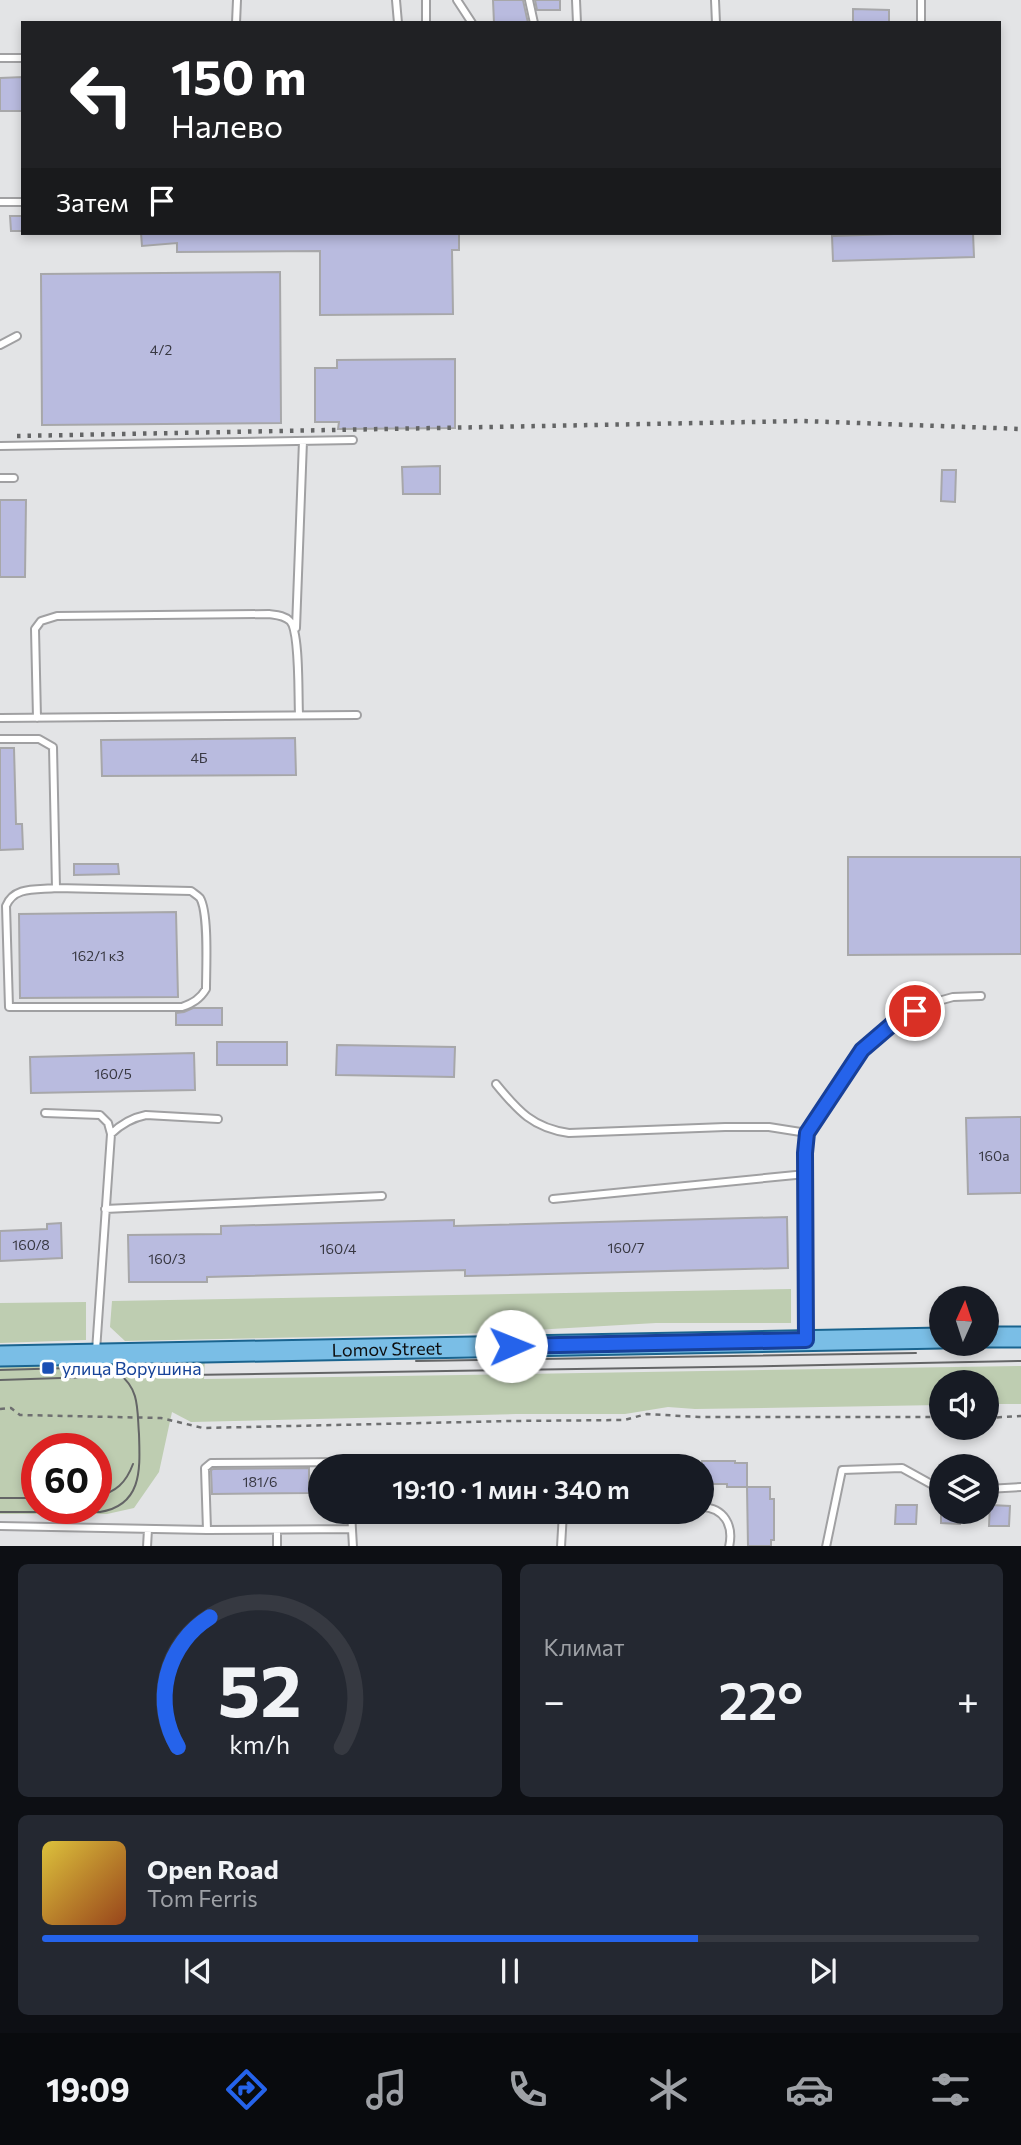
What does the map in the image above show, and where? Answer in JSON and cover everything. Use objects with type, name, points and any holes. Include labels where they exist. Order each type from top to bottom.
[{"type":"main road","points":[[999,1337],[1021,1336]]},
{"type":"main road","name":"Lomov Street","points":[[0,1356],[96,1352],[929,1338]]},
{"type":"lane","points":[[236,21],[237,0]]},
{"type":"lane","points":[[396,0],[398,21]]},
{"type":"lane","points":[[426,0],[426,21]]},
{"type":"lane","points":[[457,0],[471,21]]},
{"type":"lane","points":[[529,0],[534,21]]},
{"type":"lane","points":[[576,0],[577,21]]},
{"type":"lane","points":[[715,0],[716,21]]},
{"type":"lane","points":[[921,0],[921,21]]},
{"type":"lane","points":[[0,58],[21,58]]},
{"type":"lane","points":[[0,202],[21,202]]},
{"type":"lane","points":[[0,345],[17,336]]},
{"type":"lane","points":[[0,446],[353,440]]},
{"type":"lane","points":[[299,714],[296,635],[303,441]]},
{"type":"lane","points":[[0,478],[14,478]]},
{"type":"lane","points":[[37,718],[35,629],[41,621],[57,616],[269,614],[282,616],[292,622],[296,635]]},
{"type":"lane","points":[[0,718],[357,715]]},
{"type":"lane","points":[[0,739],[39,738],[53,747],[56,888]]},
{"type":"lane","points":[[0,1007],[9,1007],[182,1007],[192,1004],[206,989],[206,934],[201,901],[191,891],[56,888],[18,892],[9,898],[6,906],[9,1007]]},
{"type":"lane","points":[[806,1340],[807,1133],[862,1050],[878,1034],[901,1017],[928,1004],[953,997],[981,996]]},
{"type":"lane","points":[[496,1084],[515,1107],[534,1123],[550,1130],[569,1133],[769,1127],[807,1133]]},
{"type":"lane","points":[[45,1113],[100,1115],[108,1123],[111,1134],[96,1352]]},
{"type":"lane","points":[[111,1134],[125,1122],[146,1115],[218,1119]]},
{"type":"lane","points":[[553,1199],[806,1174]]},
{"type":"lane","points":[[105,1209],[382,1196]]},
{"type":"lane","points":[[206,1530],[205,1468],[211,1463],[308,1462]]},
{"type":"lane","points":[[826,1546],[842,1470],[902,1468],[929,1483]]},
{"type":"lane","points":[[999,1488],[1021,1487]]},
{"type":"lane","points":[[714,1509],[727,1520],[730,1527],[729,1546]]},
{"type":"lane","points":[[352,1524],[353,1546]]},
{"type":"lane","points":[[561,1546],[563,1524]]},
{"type":"lane","points":[[0,1526],[206,1530],[352,1529]]},
{"type":"lane","points":[[147,1546],[148,1529]]},
{"type":"lane","points":[[277,1530],[277,1546]]},
{"type":"path","points":[[0,1409],[11,1408],[20,1415],[161,1419],[203,1428],[624,1420],[648,1414],[699,1417],[929,1417]]},
{"type":"path","points":[[999,1417],[1021,1416]]},
{"type":"green space","points":[[791,1289],[791,1323],[656,1323],[463,1334],[125,1341],[110,1327],[112,1301]]},
{"type":"green space","points":[[86,1302],[86,1340],[0,1343],[0,1303]]},
{"type":"green space","points":[[205,1357],[204,1379],[1021,1366],[1021,1404],[999,1404],[999,1370],[929,1370],[929,1405],[695,1409],[668,1407],[625,1414],[191,1422],[172,1412],[159,1472],[134,1508],[112,1513],[112,1433],[21,1433],[21,1514],[0,1514],[0,1361]]},
{"type":"building","points":[[493,0],[523,0],[528,21],[494,21]]},
{"type":"building","points":[[535,0],[560,0],[560,10],[537,10]]},
{"type":"building","points":[[853,9],[889,10],[889,21],[853,21]]},
{"type":"building","points":[[21,77],[21,111],[0,111],[0,78]]},
{"type":"building","points":[[10,216],[21,216],[21,231],[11,231]]},
{"type":"building","points":[[141,235],[459,235],[459,250],[452,250],[453,314],[320,315],[320,251],[177,252],[177,243],[142,246]]},
{"type":"building","points":[[973,235],[974,257],[833,261],[832,236]]},
{"type":"building","points":[[280,272],[281,423],[42,425],[41,274]]},
{"type":"building","points":[[455,359],[455,428],[338,429],[339,422],[315,422],[315,368],[337,368],[337,360]]},
{"type":"building","points":[[440,466],[440,494],[403,494],[402,467]]},
{"type":"building","points":[[942,470],[956,470],[955,502],[941,501]]},
{"type":"building","points":[[0,500],[26,500],[25,577],[0,577]]},
{"type":"building","points":[[295,738],[296,775],[102,776],[101,740]]},
{"type":"building","points":[[0,748],[14,748],[16,824],[22,824],[23,849],[0,850]]},
{"type":"building","points":[[848,857],[1021,857],[1021,954],[848,955]]},
{"type":"building","points":[[74,864],[118,864],[119,874],[74,875]]},
{"type":"building","points":[[176,912],[178,997],[20,998],[19,914]]},
{"type":"building","points":[[193,1008],[222,1008],[222,1025],[176,1025],[176,1013]]},
{"type":"building","points":[[217,1042],[287,1042],[287,1065],[217,1065]]},
{"type":"building","points":[[337,1045],[455,1047],[454,1077],[336,1075]]},
{"type":"building","points":[[194,1053],[195,1090],[31,1093],[30,1057]]},
{"type":"building","points":[[1021,1117],[1021,1193],[968,1194],[966,1118]]},
{"type":"building","points":[[787,1217],[788,1268],[465,1276],[465,1270],[207,1277],[207,1282],[129,1282],[128,1235],[221,1234],[221,1226],[454,1220],[454,1226]]},
{"type":"building","points":[[61,1223],[62,1258],[0,1261],[0,1231],[47,1229],[47,1224]]},
{"type":"building","points":[[714,1461],[747,1463],[747,1487],[727,1487],[727,1484],[714,1484]]},
{"type":"building","points":[[308,1468],[308,1493],[212,1494],[213,1469]]},
{"type":"building","points":[[747,1487],[770,1487],[770,1499],[774,1499],[774,1540],[771,1540],[771,1546],[748,1546]]},
{"type":"building","points":[[896,1505],[917,1505],[916,1524],[895,1524]]},
{"type":"building","points":[[999,1505],[1010,1506],[1009,1526],[989,1526],[999,1524]]},
{"type":"tram line","points":[[416,1361],[916,1353]]},
{"type":"tram line","points":[[0,1380],[1021,1361]]},
{"type":"tram line","points":[[0,1370],[69,1368]]},
{"type":"tram line","points":[[0,1512],[100,1512],[114,1508],[132,1493],[139,1460],[137,1409],[131,1386],[119,1374]]},
{"type":"tram line","points":[[112,1490],[119,1486],[133,1464]]},
{"type":"tram line","points":[[0,1498],[21,1498]]},
{"type":"railway","points":[[17,436],[803,421],[1021,429]]},
{"type":"place","name":"улица Ворушина","points":[[48,1368]]},
{"type":"route","points":[[511,1346],[806,1340],[807,1133],[862,1050],[901,1017],[915,1011]]}]
